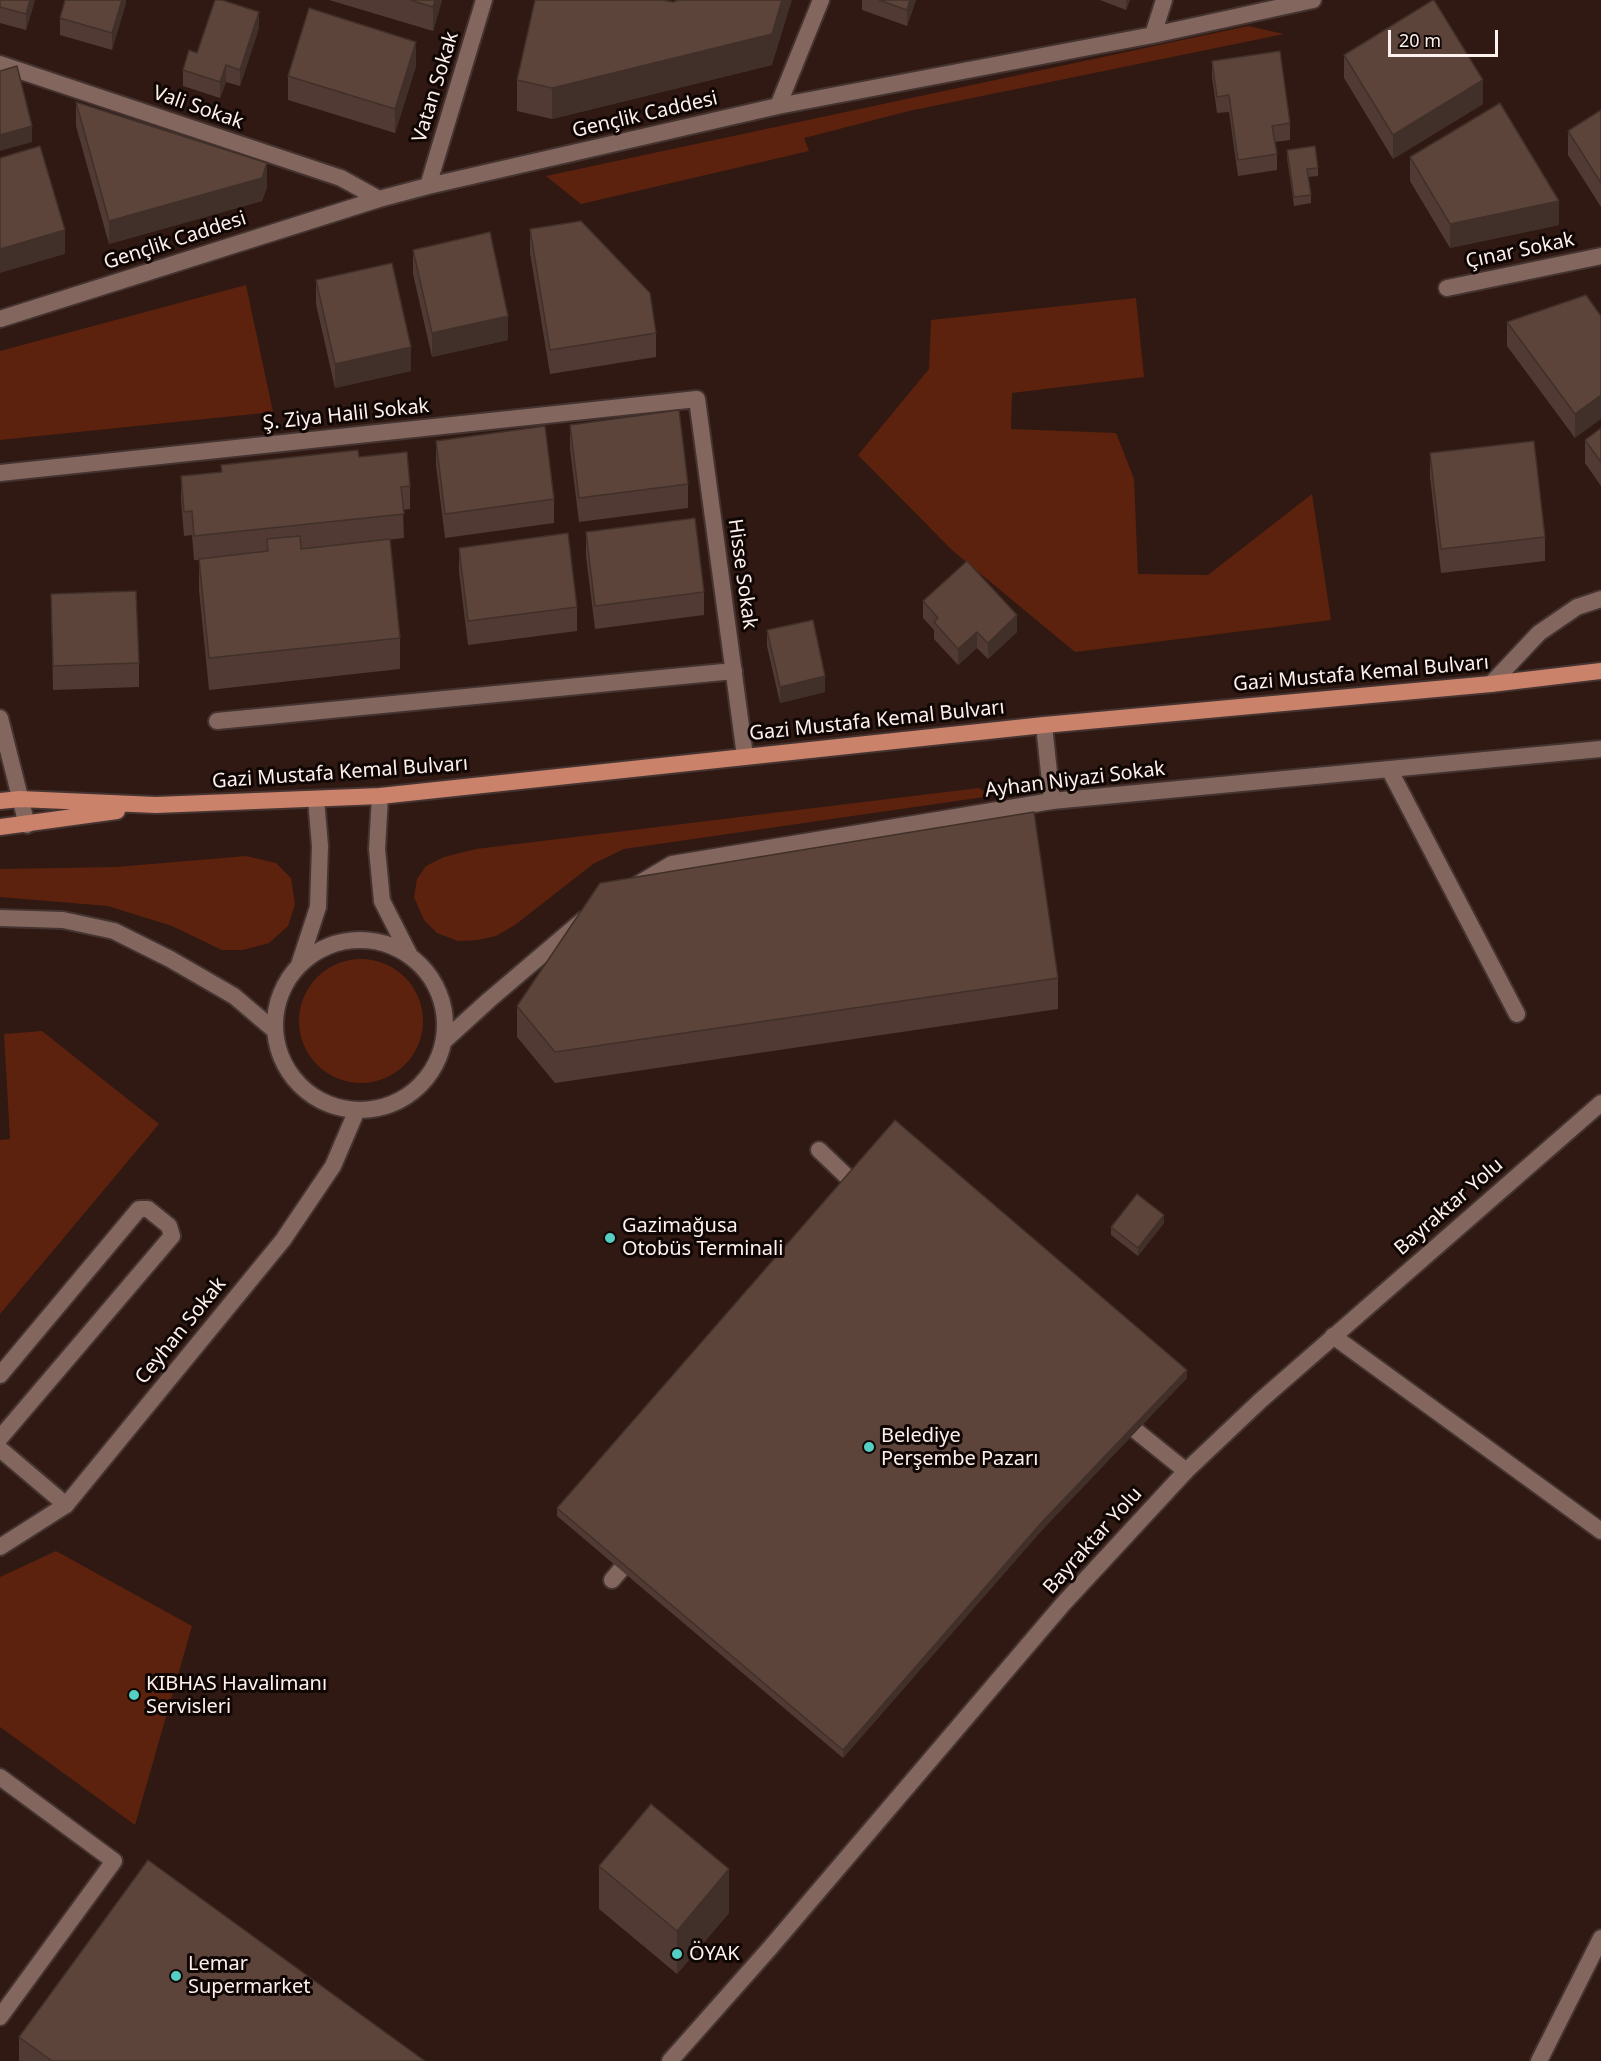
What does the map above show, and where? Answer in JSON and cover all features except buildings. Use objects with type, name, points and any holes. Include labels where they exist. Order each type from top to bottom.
[{"type":"main road","name":"Gazi Mustafa Kemal Bulvarı","points":[[0,801],[156,805],[380,796],[1044,725],[1491,684],[1601,671]]},
{"type":"main road","name":"Gazi Mustafa Kemal Bulvarı","points":[[0,827],[156,805]]},
{"type":"street","name":"Vatan Sokak","points":[[428,186],[484,0]]},
{"type":"street","points":[[778,106],[821,0]]},
{"type":"street","points":[[1153,35],[1164,0]]},
{"type":"street","name":"Gençlik Caddesi","points":[[0,319],[379,199],[428,186],[778,106],[1153,35],[1312,0]]},
{"type":"street","name":"Vali Sokak","points":[[0,64],[341,178],[379,199]]},
{"type":"street","name":"Çınar Sokak","points":[[1447,288],[1601,256]]},
{"type":"street","name":"Ş. Ziya Halil Sokak","points":[[0,473],[697,399]]},
{"type":"street","name":"Hisse Sokak","points":[[697,399],[745,756]]},
{"type":"street","points":[[1491,684],[1539,633],[1577,607],[1601,599]]},
{"type":"street","points":[[217,721],[734,671]]},
{"type":"street","points":[[0,718],[3,746],[27,825]]},
{"type":"street","points":[[1044,725],[1052,801]]},
{"type":"street","name":"Ayhan Niyazi Sokak","points":[[622,893],[672,864],[1052,801],[1601,749]]},
{"type":"street","points":[[1389,769],[1517,1014]]},
{"type":"street","points":[[380,796],[377,849],[382,901],[409,954],[426,971],[439,992],[445,1016],[444,1041],[436,1064],[422,1083],[403,1098],[381,1107],[357,1110],[337,1107],[317,1099],[300,1086],[287,1070],[278,1051],[274,1030],[276,1006],[284,984],[299,965],[318,951],[340,942],[363,939],[387,944],[409,954]]},
{"type":"street","points":[[299,965],[318,907],[320,846],[316,799]]},
{"type":"street","points":[[444,1041],[574,926],[600,907]]},
{"type":"street","points":[[0,918],[63,920],[114,931],[170,959],[234,996],[274,1030]]},
{"type":"street","name":"Bayraktar Yolu","points":[[670,2061],[770,1948],[1064,1604],[1186,1471],[1333,1336],[1601,1103]]},
{"type":"street","name":"Ceyhan Sokak","points":[[0,1547],[66,1505],[283,1240],[333,1166],[357,1110]]},
{"type":"street","points":[[819,1150],[878,1206]]},
{"type":"street","points":[[0,1375],[139,1209],[148,1209],[169,1226],[172,1236],[0,1438]]},
{"type":"street","points":[[1333,1336],[1601,1532]]},
{"type":"street","points":[[1108,1407],[1122,1427],[1186,1471]]},
{"type":"street","points":[[0,1449],[66,1505]]},
{"type":"street","points":[[612,1580],[643,1544]]},
{"type":"street","points":[[0,1777],[114,1861],[0,2017]]},
{"type":"street","points":[[1539,2061],[1601,1938]]},
{"type":"shaded area","points":[[1248,26],[1284,34],[909,111],[804,138],[809,151],[581,204],[546,176]]},
{"type":"shaded area","points":[[246,285],[273,412],[0,440],[0,351]]},
{"type":"shaded area","points":[[1136,298],[1144,377],[1012,393],[1011,429],[1116,433],[1134,479],[1138,574],[1208,575],[1312,494],[1331,620],[1075,652],[953,551],[858,455],[929,369],[931,320]]},
{"type":"shaded area","points":[[979,788],[991,796],[624,849],[593,864],[515,925],[496,936],[478,940],[458,941],[437,933],[424,920],[414,897],[417,879],[426,866],[444,857],[476,849]]},
{"type":"shaded area","points":[[246,856],[276,863],[291,878],[295,904],[288,926],[269,943],[243,950],[222,950],[172,926],[108,906],[0,897],[0,869],[116,867]]},
{"type":"shaded area","points":[[361,959],[385,964],[396,969],[405,977],[413,986],[418,997],[423,1021],[418,1045],[413,1056],[405,1065],[396,1073],[385,1078],[361,1083],[337,1078],[326,1073],[317,1065],[309,1056],[304,1045],[299,1021],[304,997],[309,986],[317,977],[326,969],[337,964]]},
{"type":"shaded area","points":[[42,1031],[159,1124],[0,1314],[0,1140],[10,1139],[4,1034]]},
{"type":"shaded area","points":[[56,1551],[192,1626],[135,1825],[0,1727],[0,1577]]},
{"type":"place","name":"Gazimağusa Otobüs Terminali","points":[[610,1238]]},
{"type":"place","name":"Belediye Perşembe Pazarı","points":[[869,1447]]},
{"type":"place","name":"KIBHAS Havalimanı Servisleri","points":[[134,1695]]},
{"type":"place","name":"ÖYAK","points":[[677,1954]]},
{"type":"place","name":"Lemar Supermarket","points":[[176,1976]]}]
